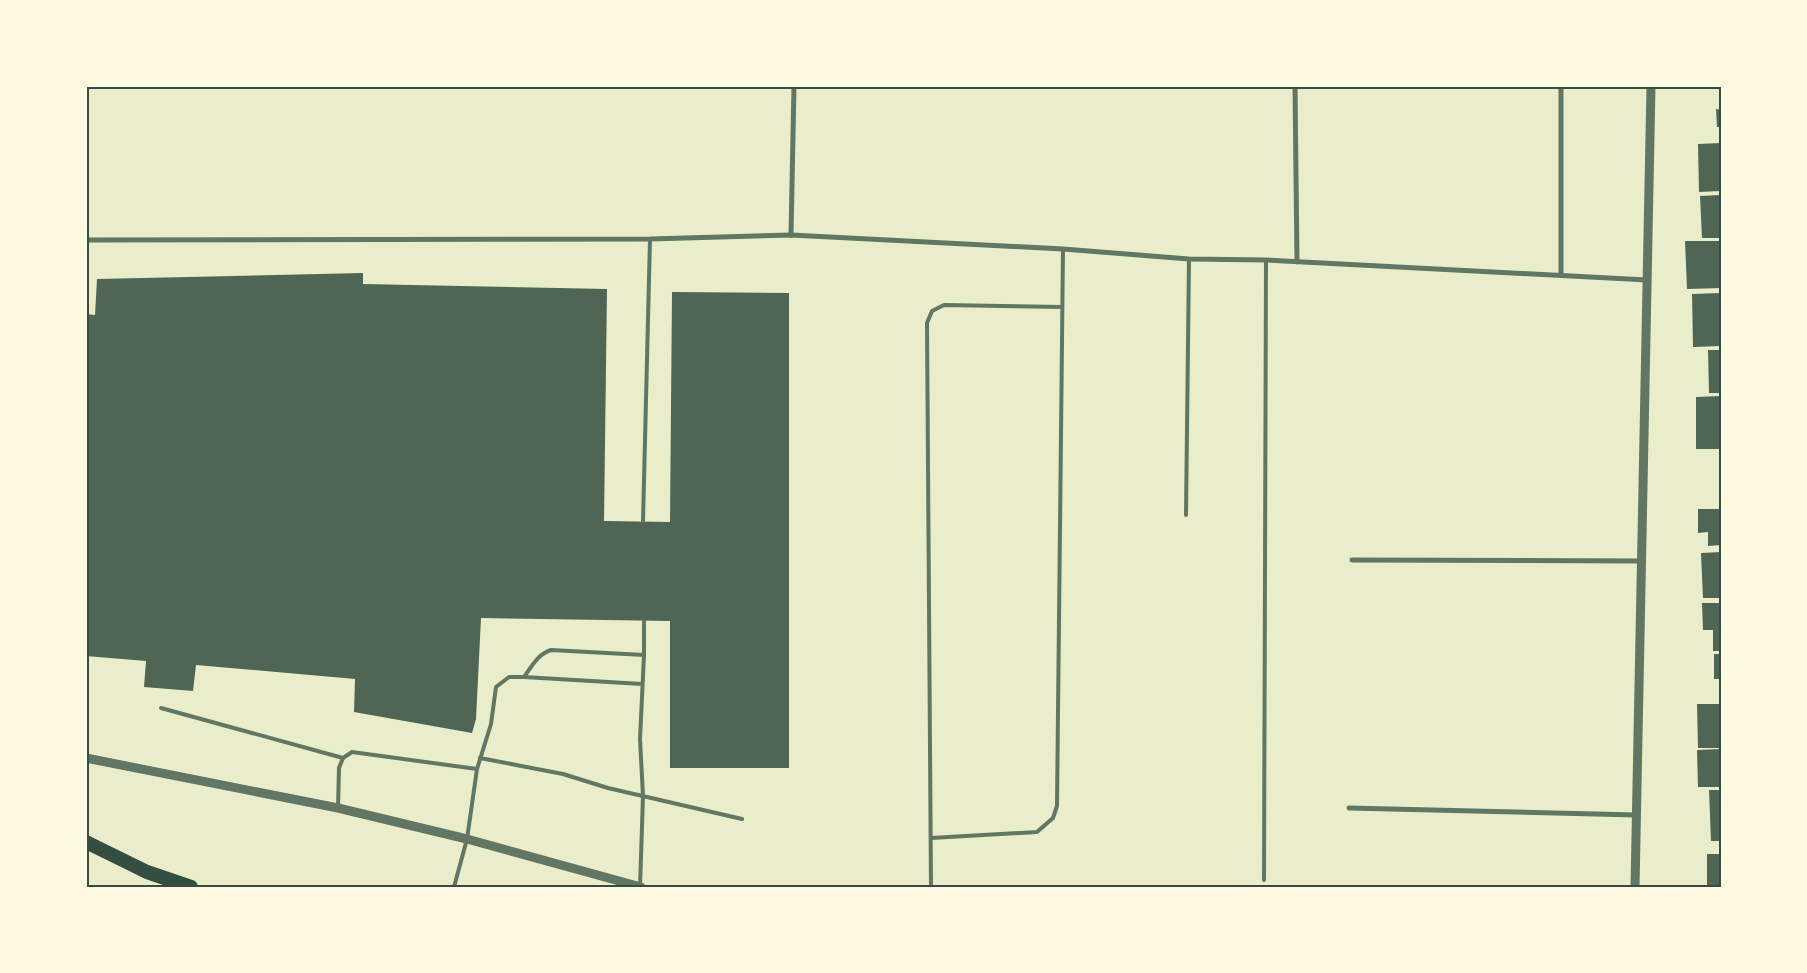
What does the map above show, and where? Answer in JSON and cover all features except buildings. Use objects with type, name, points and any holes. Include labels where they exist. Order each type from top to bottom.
[{"type":"highway","points":[[86,842],[147,872],[190,887]]},
{"type":"street","points":[[791,235],[794,86]]},
{"type":"street","points":[[1295,86],[1297,262]]},
{"type":"street","points":[[1561,86],[1561,276]]},
{"type":"street","points":[[1635,887],[1651,86]]},
{"type":"street","points":[[86,240],[650,239],[791,235],[1063,249],[1188,259],[1266,260],[1647,280]]},
{"type":"street","points":[[1352,560],[1642,562]]},
{"type":"street","points":[[86,758],[338,808],[467,838],[641,887]]},
{"type":"street","points":[[1349,808],[1636,815]]},
{"type":"lane","points":[[643,521],[650,239]]},
{"type":"lane","points":[[931,838],[1036,832],[1053,818],[1057,806],[1063,249]]},
{"type":"lane","points":[[1186,515],[1188,259]]},
{"type":"lane","points":[[1264,880],[1266,260]]},
{"type":"lane","points":[[931,887],[927,323],[932,311],[944,305],[1062,307]]},
{"type":"lane","points":[[641,887],[643,796],[640,739],[644,621]]},
{"type":"lane","points":[[524,677],[537,658],[544,652],[551,650],[644,655]]},
{"type":"lane","points":[[454,887],[467,838],[477,769],[490,724],[496,687],[509,677],[642,684]]},
{"type":"lane","points":[[161,708],[343,758]]},
{"type":"lane","points":[[338,808],[339,768],[343,758],[352,752],[477,769]]},
{"type":"lane","points":[[480,758],[564,774],[608,788],[742,819]]}]
